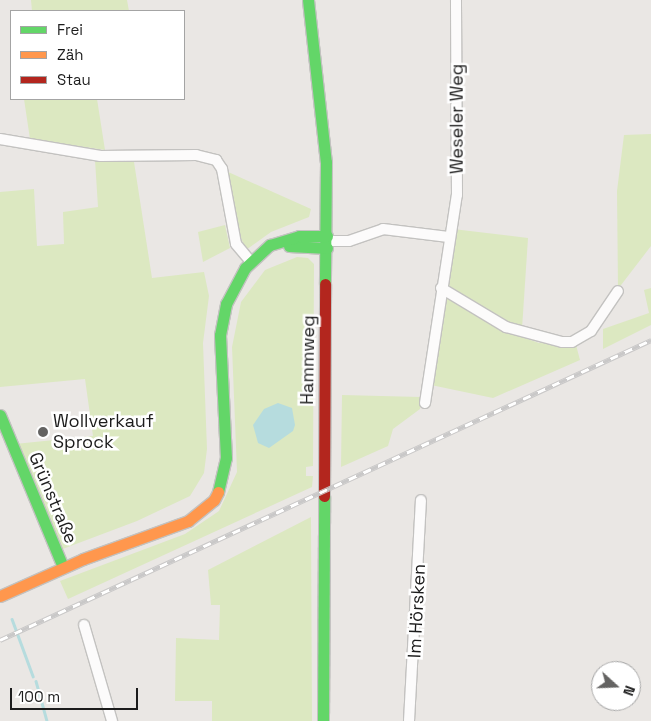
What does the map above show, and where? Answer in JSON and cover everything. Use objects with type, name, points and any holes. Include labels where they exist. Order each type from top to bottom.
[{"type":"main road","name":"Hammweg","points":[[308,0],[322,108],[327,241],[323,721]]},
{"type":"main road","points":[[0,596],[63,567],[188,521],[214,500],[223,480],[226,458],[220,335],[226,304],[237,280],[254,259],[297,244],[327,241]]},
{"type":"main road","name":"Grünstraße","points":[[0,415],[63,567]]},
{"type":"street","name":"Weseler Weg","points":[[425,403],[441,288],[457,195],[456,0]]},
{"type":"street","points":[[0,139],[102,156],[196,155],[216,160],[222,168],[236,244],[254,259]]},
{"type":"street","points":[[327,241],[349,241],[383,229],[449,238]]},
{"type":"street","points":[[441,288],[492,321],[532,336],[562,342],[572,342],[591,331],[618,291]]},
{"type":"street","name":"Im Hörsken","points":[[409,721],[422,500]]},
{"type":"street","points":[[84,625],[112,721]]},
{"type":"green space","points":[[31,0],[127,0],[129,10],[32,10]]},
{"type":"green space","points":[[24,100],[97,100],[105,150],[30,139]]},
{"type":"green space","points":[[651,134],[651,246],[618,289],[617,191],[624,135]]},
{"type":"green space","points":[[95,160],[134,162],[152,278],[204,272],[209,296],[203,343],[207,449],[204,473],[190,496],[137,521],[60,550],[15,444],[93,436],[85,379],[0,387],[0,192],[34,189],[37,246],[64,244],[63,212],[98,207]]},
{"type":"green space","points":[[226,171],[311,209],[309,217],[271,232],[246,250],[235,223]]},
{"type":"green space","points":[[225,225],[230,248],[203,262],[198,232]]},
{"type":"green space","points":[[453,229],[528,238],[522,329],[468,303],[446,286]]},
{"type":"green space","points":[[297,257],[308,258],[314,264],[313,466],[306,467],[306,476],[313,476],[312,487],[68,599],[60,581],[185,534],[219,511],[237,472],[232,347],[241,302],[265,270]]},
{"type":"green space","points":[[651,288],[651,325],[603,349],[603,329],[649,313],[644,290]]},
{"type":"green space","points":[[444,296],[505,331],[539,343],[576,345],[580,360],[493,398],[431,385]]},
{"type":"green space","points":[[342,395],[421,397],[420,409],[393,429],[388,446],[341,467]]},
{"type":"green space","points":[[311,517],[312,721],[212,721],[212,701],[175,701],[176,638],[219,640],[220,605],[211,605],[208,570]]},
{"type":"water","points":[[278,403],[292,408],[295,425],[293,431],[269,448],[258,443],[253,425],[264,409]]},
{"type":"waterway","points":[[12,619],[33,676]]},
{"type":"waterway","points":[[36,681],[47,721]]},
{"type":"railway","points":[[0,640],[651,340]]},
{"type":"traffic: fast","points":[[308,0],[326,162],[325,284]]},
{"type":"traffic: fast","points":[[218,492],[226,458],[220,335],[226,304],[245,268],[270,245],[299,236],[327,236]]},
{"type":"traffic: fast","points":[[289,246],[327,248]]},
{"type":"traffic: fast","points":[[0,415],[63,567]]},
{"type":"traffic: fast","points":[[323,721],[324,496]]},
{"type":"traffic: slow","points":[[0,596],[83,559],[188,521],[214,500],[218,492]]},
{"type":"traffic: jam","points":[[324,496],[325,284]]},
{"type":"place","name":"Wollverkauf Sprock","points":[[43,432]]}]
